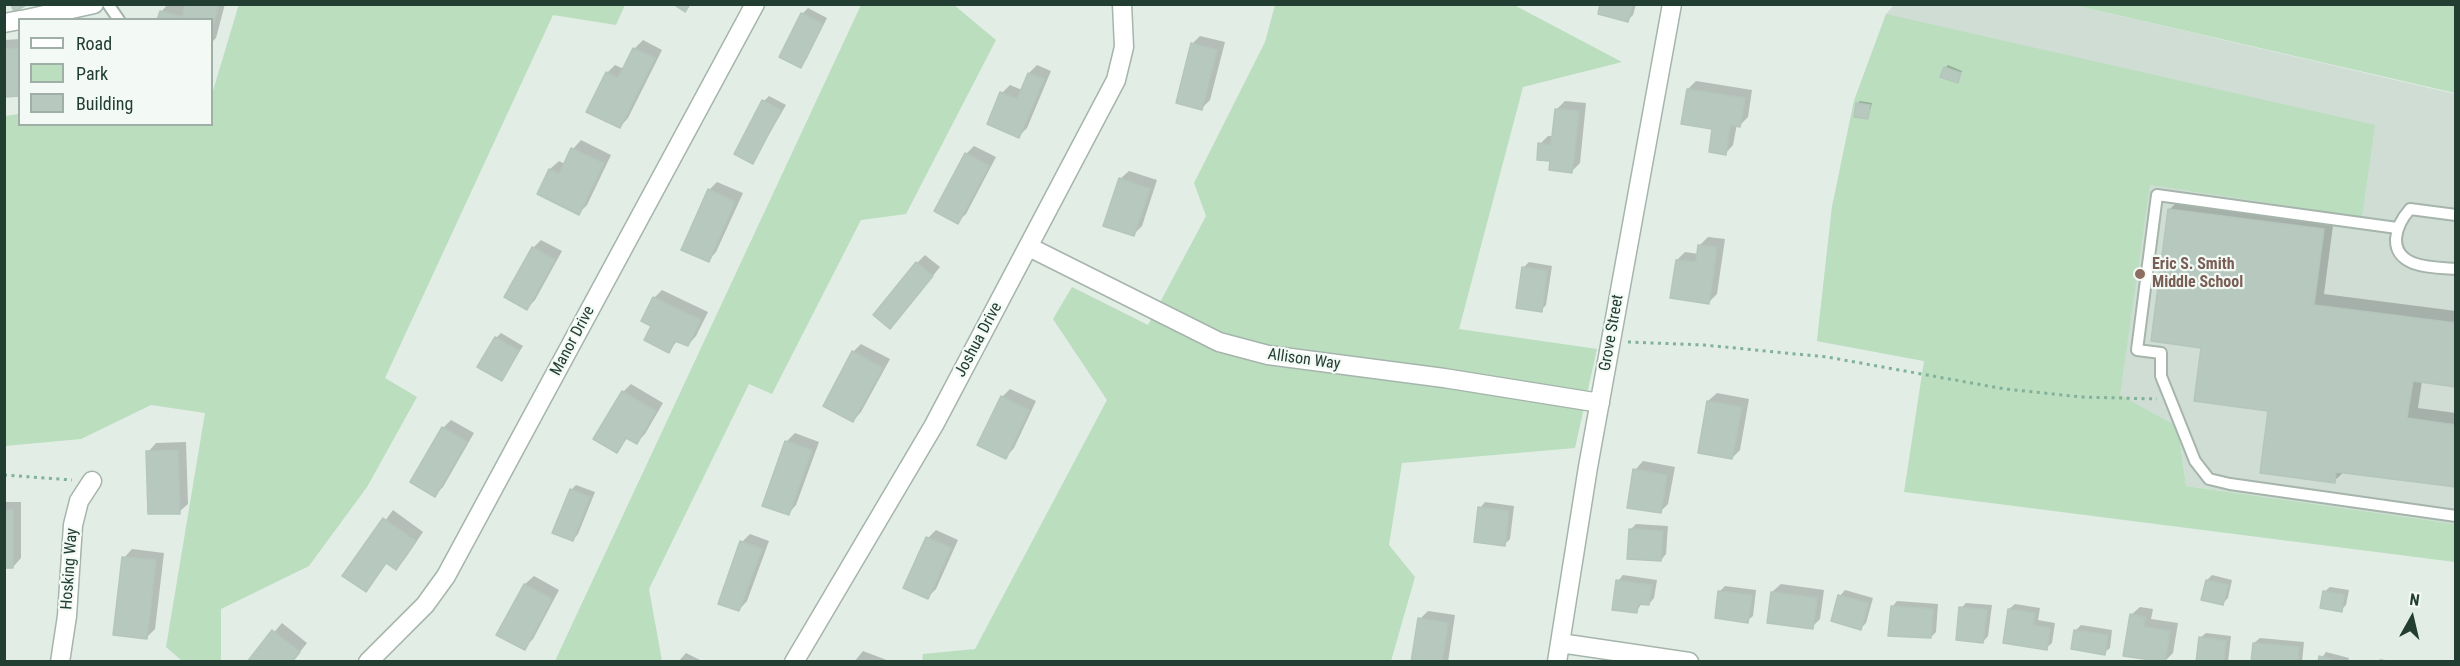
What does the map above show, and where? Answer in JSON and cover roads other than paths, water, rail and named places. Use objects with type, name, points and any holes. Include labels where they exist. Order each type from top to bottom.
[{"type":"street","points":[[30,18],[94,4]]},
{"type":"street","name":"Manor Drive","points":[[368,662],[425,605],[446,576],[755,4]]},
{"type":"street","name":"Joshua Drive","points":[[794,662],[934,425],[1116,80],[1124,47],[1122,4]]},
{"type":"street","name":"Grove Street","points":[[1557,662],[1671,4]]},
{"type":"street","name":"Allison Way","points":[[1029,247],[1170,319],[1219,342],[1248,350],[1268,355],[1444,378],[1600,404]]},
{"type":"street","name":"Hosking Way","points":[[60,662],[67,616],[73,525],[80,501],[92,481]]},
{"type":"street","points":[[1560,643],[1689,662]]},
{"type":"lane","points":[[108,4],[118,18]]},
{"type":"lane","points":[[2397,228],[2157,195],[2137,350],[2161,353],[2161,376],[2195,461],[2209,478],[2230,484],[2456,516]]},
{"type":"lane","points":[[2456,215],[2410,208],[2399,221],[2395,238],[2399,252],[2412,262],[2456,269]]},
{"type":"place","name":"Eric S. Smith Middle School","points":[[2140,274]]}]
